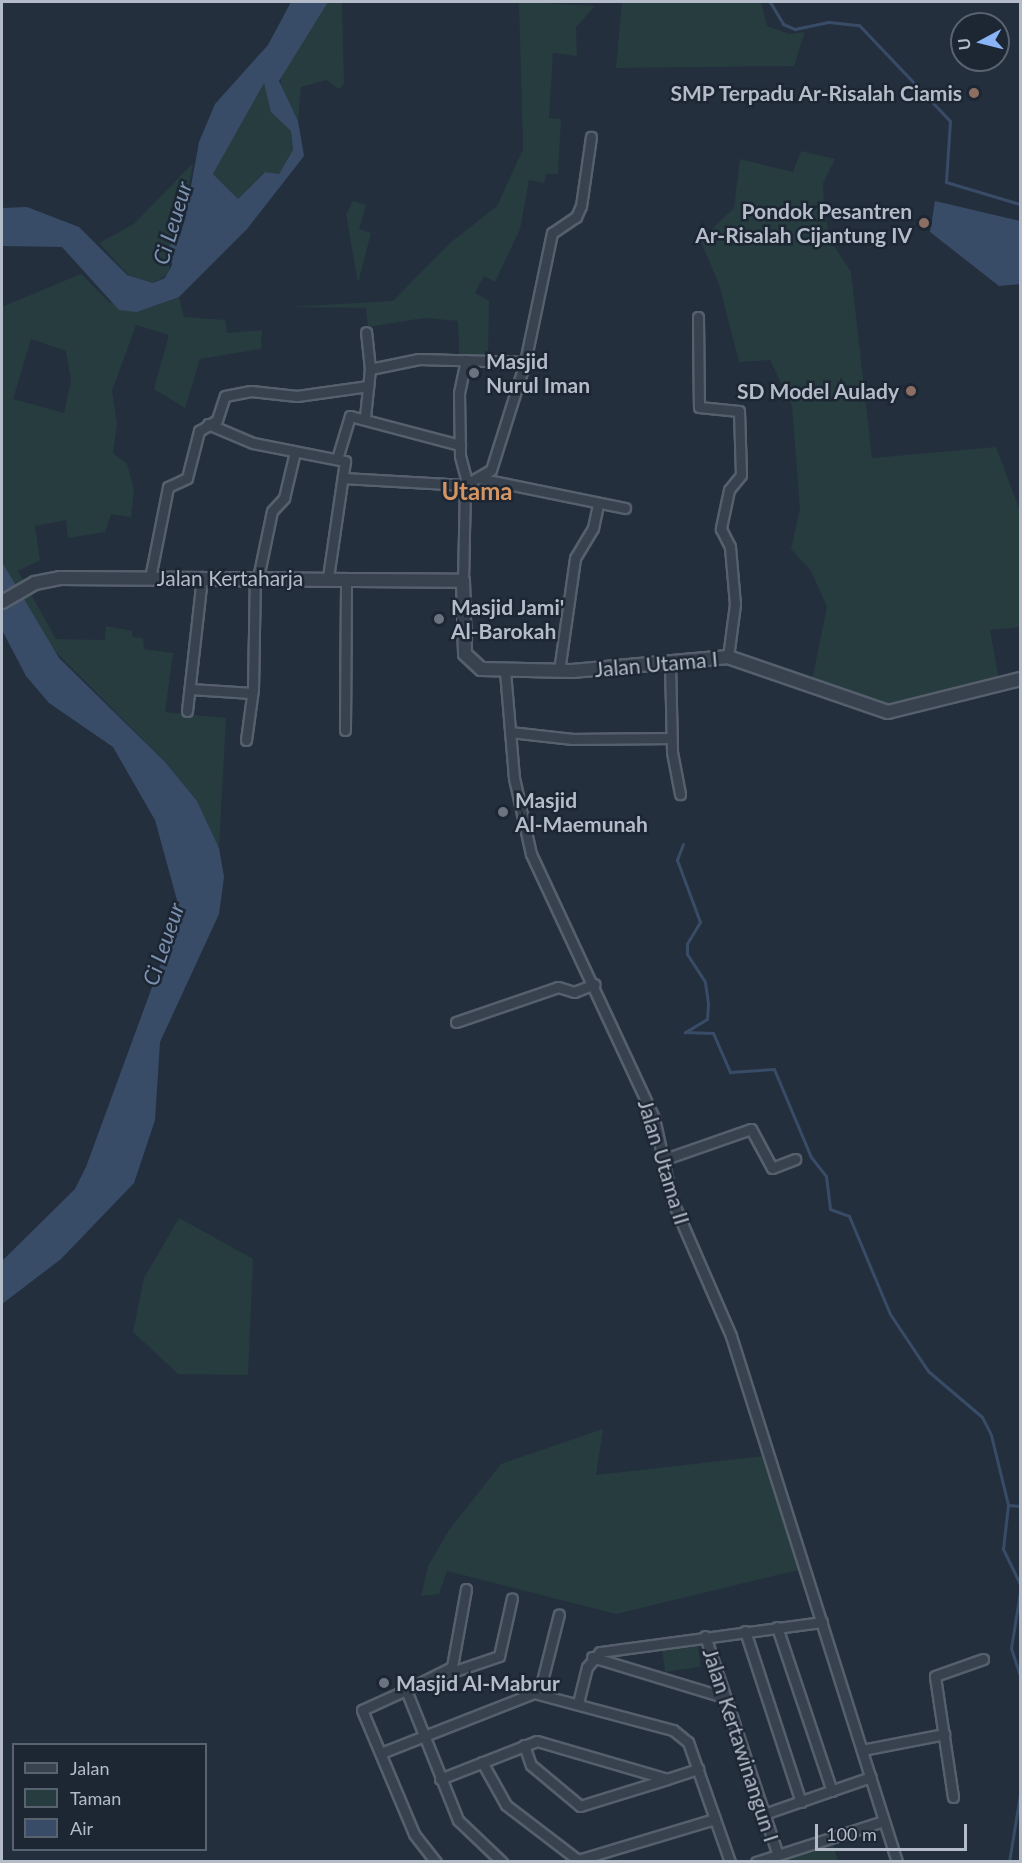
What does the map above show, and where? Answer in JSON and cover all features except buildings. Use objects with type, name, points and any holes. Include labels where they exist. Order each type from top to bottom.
[{"type":"street","points":[[343,478],[466,484],[491,470],[525,362],[550,239],[556,227],[580,211],[591,137]]},
{"type":"street","points":[[698,317],[699,407],[707,412],[734,406],[739,411],[741,475],[730,487],[721,529],[730,547],[735,604],[728,657]]},
{"type":"street","points":[[365,417],[370,369],[366,332]]},
{"type":"street","points":[[370,369],[418,359],[525,362]]},
{"type":"street","points":[[463,581],[466,484],[460,445],[460,387],[466,360]]},
{"type":"street","points":[[150,578],[168,487],[187,478],[197,433],[217,420],[229,394],[297,396],[368,386]]},
{"type":"street","points":[[337,459],[347,417],[365,417],[460,445]]},
{"type":"street","points":[[208,424],[229,436],[295,452],[337,459],[346,463],[328,578]]},
{"type":"street","points":[[246,740],[252,693],[256,578],[272,511],[284,498],[295,452]]},
{"type":"street","points":[[478,478],[598,505],[625,508]]},
{"type":"street","points":[[558,672],[575,558],[593,528],[598,505]]},
{"type":"street","points":[[187,711],[202,577]]},
{"type":"street","name":"Jalan Kertaharja","points":[[2,602],[35,583],[60,578],[202,577],[463,581]]},
{"type":"street","points":[[345,730],[346,579]]},
{"type":"street","name":"Jalan Utama I","points":[[463,581],[466,659],[476,668],[558,672],[728,657],[888,712],[1020,679]]},
{"type":"street","points":[[670,662],[671,738],[680,794]]},
{"type":"street","name":"Jalan Utama II","points":[[505,671],[516,790],[531,854],[645,1097],[665,1159],[672,1200],[731,1336],[897,1862]]},
{"type":"street","points":[[190,689],[252,693]]},
{"type":"street","points":[[510,732],[573,740],[671,738]]},
{"type":"street","points":[[456,1022],[558,987],[576,992],[593,985]]},
{"type":"street","points":[[665,1159],[750,1130],[772,1168],[795,1159]]},
{"type":"street","points":[[449,1672],[466,1589]]},
{"type":"street","points":[[436,1862],[414,1834],[362,1707],[449,1672],[499,1656],[512,1598]]},
{"type":"street","points":[[539,1693],[559,1614]]},
{"type":"street","points":[[592,1657],[705,1636],[822,1622]]},
{"type":"street","points":[[777,1627],[832,1791]]},
{"type":"street","points":[[745,1631],[801,1802]]},
{"type":"street","name":"Jalan Kertawinangun I","points":[[705,1636],[777,1853]]},
{"type":"street","points":[[579,1703],[592,1657]]},
{"type":"street","points":[[592,1657],[724,1697]]},
{"type":"street","points":[[953,1797],[934,1676],[983,1659]]},
{"type":"street","points":[[406,1690],[422,1735],[461,1825],[502,1862]]},
{"type":"street","points":[[381,1753],[422,1735],[539,1693],[679,1733],[698,1769],[730,1862]]},
{"type":"street","points":[[862,1750],[944,1734]]},
{"type":"street","points":[[440,1779],[524,1745],[556,1743],[667,1779]]},
{"type":"street","points":[[524,1745],[536,1771],[580,1806],[698,1769]]},
{"type":"street","points":[[482,1762],[506,1805],[577,1861],[715,1819]]},
{"type":"street","points":[[764,1814],[871,1777]]},
{"type":"street","points":[[756,1862],[777,1853],[884,1821]]},
{"type":"green space","points":[[328,2],[342,2],[344,84],[339,89],[326,80],[301,87],[298,121],[281,91],[281,75]]},
{"type":"green space","points":[[519,2],[595,6],[576,27],[577,56],[553,53],[549,118],[561,119],[558,174],[546,174],[544,183],[529,180],[520,229],[495,282],[484,276],[475,293],[489,301],[488,356],[459,354],[458,321],[424,318],[368,327],[366,308],[288,307],[393,301],[450,243],[497,206],[523,149]]},
{"type":"green space","points":[[622,2],[761,2],[767,26],[789,34],[805,32],[794,66],[616,68]]},
{"type":"green space","points":[[264,82],[271,111],[291,131],[293,150],[279,174],[264,172],[238,199],[213,174]]},
{"type":"green space","points":[[801,151],[835,159],[823,183],[824,207],[830,240],[851,272],[872,458],[996,447],[1020,511],[1020,627],[990,630],[999,680],[888,706],[812,680],[827,607],[811,571],[791,549],[800,509],[792,406],[770,360],[739,362],[719,284],[696,230],[711,230],[734,208],[740,159],[793,172]]},
{"type":"green space","points":[[193,163],[180,236],[169,246],[169,274],[153,283],[128,275],[99,243],[134,224]]},
{"type":"green space","points":[[353,201],[366,205],[359,229],[371,233],[358,283],[346,214]]},
{"type":"green space","points":[[81,274],[109,302],[137,312],[179,297],[184,317],[225,320],[227,333],[262,330],[261,349],[200,359],[185,408],[154,389],[169,335],[136,325],[112,391],[117,424],[113,453],[127,464],[134,489],[131,517],[111,514],[105,532],[68,538],[66,520],[35,526],[40,560],[18,571],[56,639],[105,640],[106,626],[132,631],[133,637],[143,638],[144,649],[173,653],[165,712],[226,718],[219,848],[197,801],[165,762],[49,645],[2,562],[2,307]],"holes":[[[31,339],[66,351],[71,381],[64,413],[13,399]]]},
{"type":"green space","points":[[179,1218],[253,1259],[248,1375],[178,1374],[133,1332],[144,1278]]},
{"type":"green space","points":[[603,1429],[596,1475],[764,1456],[802,1569],[616,1614],[447,1571],[439,1594],[421,1596],[428,1566],[449,1530],[501,1464]]},
{"type":"green space","points":[[698,1646],[701,1667],[665,1672],[662,1651]]},
{"type":"green space","points":[[832,1841],[838,1861],[783,1861],[782,1858]]},
{"type":"water","points":[[291,2],[328,2],[279,81],[298,121],[304,156],[247,229],[179,297],[137,312],[119,310],[62,247],[2,246],[2,208],[27,207],[79,227],[127,275],[153,283],[165,278],[172,265],[169,246],[180,236],[199,142],[215,104],[268,45]],"holes":[[[264,83],[271,112],[291,131],[293,150],[279,174],[265,172],[238,199],[213,174]]]},
{"type":"water","points":[[935,201],[1020,221],[1020,284],[999,286],[930,232]]},
{"type":"water","points":[[2,562],[59,658],[165,762],[197,801],[219,848],[224,877],[219,914],[160,1042],[155,1120],[134,1183],[61,1259],[2,1304],[2,1261],[75,1189],[86,1167],[180,911],[155,820],[113,747],[49,703],[26,676],[2,630]]},
{"type":"waterway","points":[[770,2],[783,24],[795,29],[829,22],[859,25],[950,121],[946,182],[1020,204]]},
{"type":"waterway","points":[[683,844],[677,860],[700,922],[687,944],[687,954],[705,982],[708,1004],[707,1019],[685,1032],[713,1033],[730,1072],[774,1069],[811,1157],[826,1176],[830,1209],[849,1216],[890,1314],[928,1371],[982,1417],[991,1435],[1008,1505],[1003,1549],[1020,1584]]},
{"type":"waterway","points":[[1008,1505],[1020,1506]]},
{"type":"waterway","points":[[1020,1592],[1011,1648],[1020,1676]]},
{"type":"waterway","points":[[1009,1862],[1020,1794]]},
{"type":"place","name":"SMP Terpadu Ar-Risalah Ciamis","points":[[974,93]]},
{"type":"place","name":"Pondok Pesantren Ar-Risalah Cijantung IV","points":[[924,223]]},
{"type":"place","name":"Masjid Nurul Iman","points":[[474,373]]},
{"type":"place","name":"SD Model Aulady","points":[[911,391]]},
{"type":"place","name":"Masjid Jami' Al-Barokah","points":[[439,619]]},
{"type":"place","name":"Masjid Al-Maemunah","points":[[503,812]]},
{"type":"place","name":"Masjid Al-Mabrur","points":[[384,1683]]},
{"type":"district","name":"Utama","points":[[477,491]]},
{"type":"water label","name":"Ci Leueur","points":[[172,223]]},
{"type":"water label","name":"Ci Leueur","points":[[163,944]]}]
